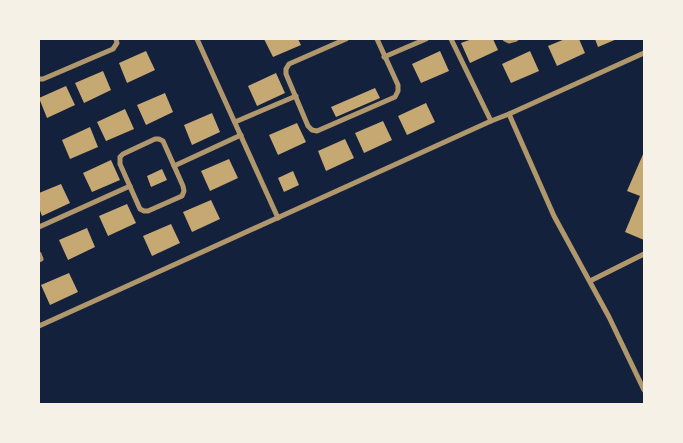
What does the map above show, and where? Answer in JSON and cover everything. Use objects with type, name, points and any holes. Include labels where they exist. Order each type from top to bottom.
[{"type":"street","points":[[39,79],[43,79],[113,49],[117,43],[116,39]]},
{"type":"street","points":[[197,39],[278,218]]},
{"type":"street","points":[[346,39],[289,64],[286,69],[286,74],[308,126],[312,130],[317,130],[395,97],[398,85],[377,39]]},
{"type":"street","points":[[384,57],[426,39]]},
{"type":"street","points":[[451,39],[490,121]]},
{"type":"street","points":[[505,39],[516,39]]},
{"type":"street","points":[[39,326],[644,53]]},
{"type":"street","points":[[235,122],[296,96]]},
{"type":"street","points":[[509,114],[554,216],[610,316],[644,390]]},
{"type":"street","points":[[174,166],[241,135]]},
{"type":"street","points":[[155,139],[159,139],[163,142],[174,166],[183,186],[182,196],[148,211],[140,209],[120,164],[120,157],[155,139]]},
{"type":"street","points":[[39,227],[130,186]]},
{"type":"street","points":[[39,254],[41,259],[39,260]]},
{"type":"street","points":[[590,281],[644,254]]},
{"type":"building","points":[[264,39],[298,39],[301,45],[273,57]]},
{"type":"building","points":[[472,39],[493,39],[498,50],[470,63],[461,43]]},
{"type":"building","points":[[565,39],[579,39],[585,53],[557,66],[548,46]]},
{"type":"building","points":[[595,39],[617,39],[598,47]]},
{"type":"building","points":[[146,51],[155,70],[127,83],[119,63]]},
{"type":"building","points":[[440,51],[449,71],[421,83],[412,64]]},
{"type":"building","points":[[530,51],[539,71],[511,83],[502,64]]},
{"type":"building","points":[[103,71],[111,90],[84,103],[75,83]]},
{"type":"building","points":[[276,73],[285,93],[257,106],[248,86]]},
{"type":"building","points":[[66,86],[75,105],[47,118],[39,98]]},
{"type":"building","points":[[375,88],[380,98],[336,117],[331,107]]},
{"type":"building","points":[[165,93],[173,112],[146,125],[137,105]]},
{"type":"building","points":[[426,103],[435,122],[407,135],[398,116]]},
{"type":"building","points":[[125,109],[134,129],[106,141],[97,122]]},
{"type":"building","points":[[212,113],[220,132],[192,145],[184,125]]},
{"type":"building","points":[[383,121],[392,140],[364,153],[355,133]]},
{"type":"building","points":[[297,123],[306,142],[278,155],[269,135]]},
{"type":"building","points":[[90,127],[98,147],[70,159],[62,140]]},
{"type":"building","points":[[345,139],[354,158],[326,171],[318,151]]},
{"type":"building","points":[[644,152],[644,240],[625,232],[640,196],[627,191]]},
{"type":"building","points":[[229,159],[238,178],[210,191],[201,171]]},
{"type":"building","points":[[111,160],[120,180],[92,192],[83,173]]},
{"type":"building","points":[[162,169],[167,180],[151,187],[147,176]]},
{"type":"building","points":[[293,171],[299,185],[284,192],[278,178]]},
{"type":"building","points":[[61,184],[70,203],[42,216],[39,208],[39,193]]},
{"type":"building","points":[[211,200],[220,219],[192,232],[183,212]]},
{"type":"building","points":[[127,204],[136,223],[108,236],[99,216]]},
{"type":"building","points":[[171,224],[180,243],[152,256],[143,236]]},
{"type":"building","points":[[87,228],[95,247],[68,260],[59,240]]},
{"type":"building","points":[[69,273],[78,292],[50,305],[41,285]]}]
